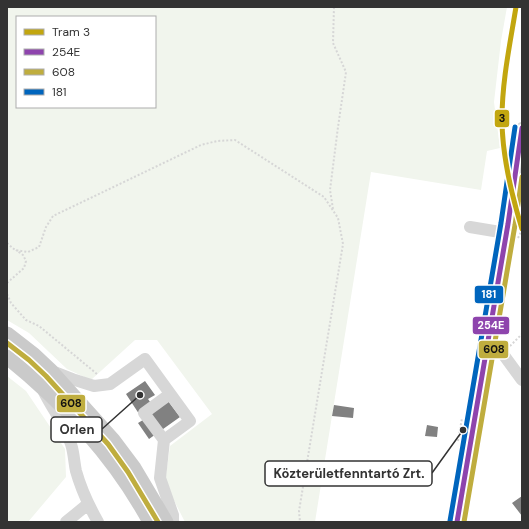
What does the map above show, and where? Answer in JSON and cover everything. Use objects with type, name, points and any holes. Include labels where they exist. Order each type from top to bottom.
[{"type":"main road","points":[[7,334],[34,354],[113,440],[134,468],[166,522]]},
{"type":"main road","points":[[7,357],[65,408],[99,446],[116,468],[150,522]]},
{"type":"street","points":[[457,522],[519,164],[522,128]]},
{"type":"street","points":[[470,227],[506,233]]},
{"type":"street","points":[[487,348],[503,354],[522,380]]},
{"type":"street","points":[[51,371],[94,386],[110,384],[145,359],[190,421],[164,440]]},
{"type":"street","points":[[40,386],[62,423],[71,444],[75,469],[80,484],[88,504],[98,522]]},
{"type":"street","points":[[170,394],[144,413],[164,440],[160,478],[173,522]]},
{"type":"street","points":[[66,522],[88,504]]},
{"type":"path","points":[[333,210],[330,190],[346,72],[333,43],[334,7]]},
{"type":"path","points":[[15,250],[28,252],[39,247],[46,228],[54,216],[201,145],[217,141],[235,140],[324,196],[338,218],[344,244],[298,511],[300,522]]},
{"type":"path","points":[[7,243],[15,250],[23,254],[26,262],[24,268],[7,283]]},
{"type":"path","points":[[7,294],[11,303],[26,320],[40,326],[110,384]]},
{"type":"path","points":[[503,354],[522,334]]},
{"type":"shaded area","points":[[7,7],[507,7],[501,41],[494,102],[500,148],[487,151],[481,190],[371,172],[315,522],[185,522],[165,483],[170,446],[212,414],[157,340],[135,340],[91,380],[67,369],[29,333],[7,320]]},
{"type":"shaded area","points":[[7,376],[26,391],[65,449],[66,477],[28,522],[7,522]]},
{"type":"building","points":[[145,381],[155,395],[148,399],[156,410],[168,401],[180,417],[149,439],[138,423],[143,420],[126,394]]},
{"type":"building","points":[[334,405],[354,408],[353,418],[332,416]]},
{"type":"building","points":[[427,425],[438,427],[437,437],[425,436]]},
{"type":"building","points":[[522,496],[522,516],[512,503]]},
{"type":"tram line","name":"3","points":[[516,7],[505,77],[502,105],[502,133],[508,174],[522,229]]},
{"type":"transit line","name":"181","points":[[450,521],[501,223],[515,127]]},
{"type":"transit line","name":"254E","points":[[457,522],[508,224],[522,128]]},
{"type":"transit line","name":"608","points":[[464,522],[522,177]]},
{"type":"transit line","name":"608","points":[[7,343],[29,360],[46,376],[108,444],[128,472],[158,522]]},
{"type":"place","name":"Orlen","points":[[140,395]]},
{"type":"place","name":"Közterületfenntartó Zrt.","points":[[463,430]]}]
